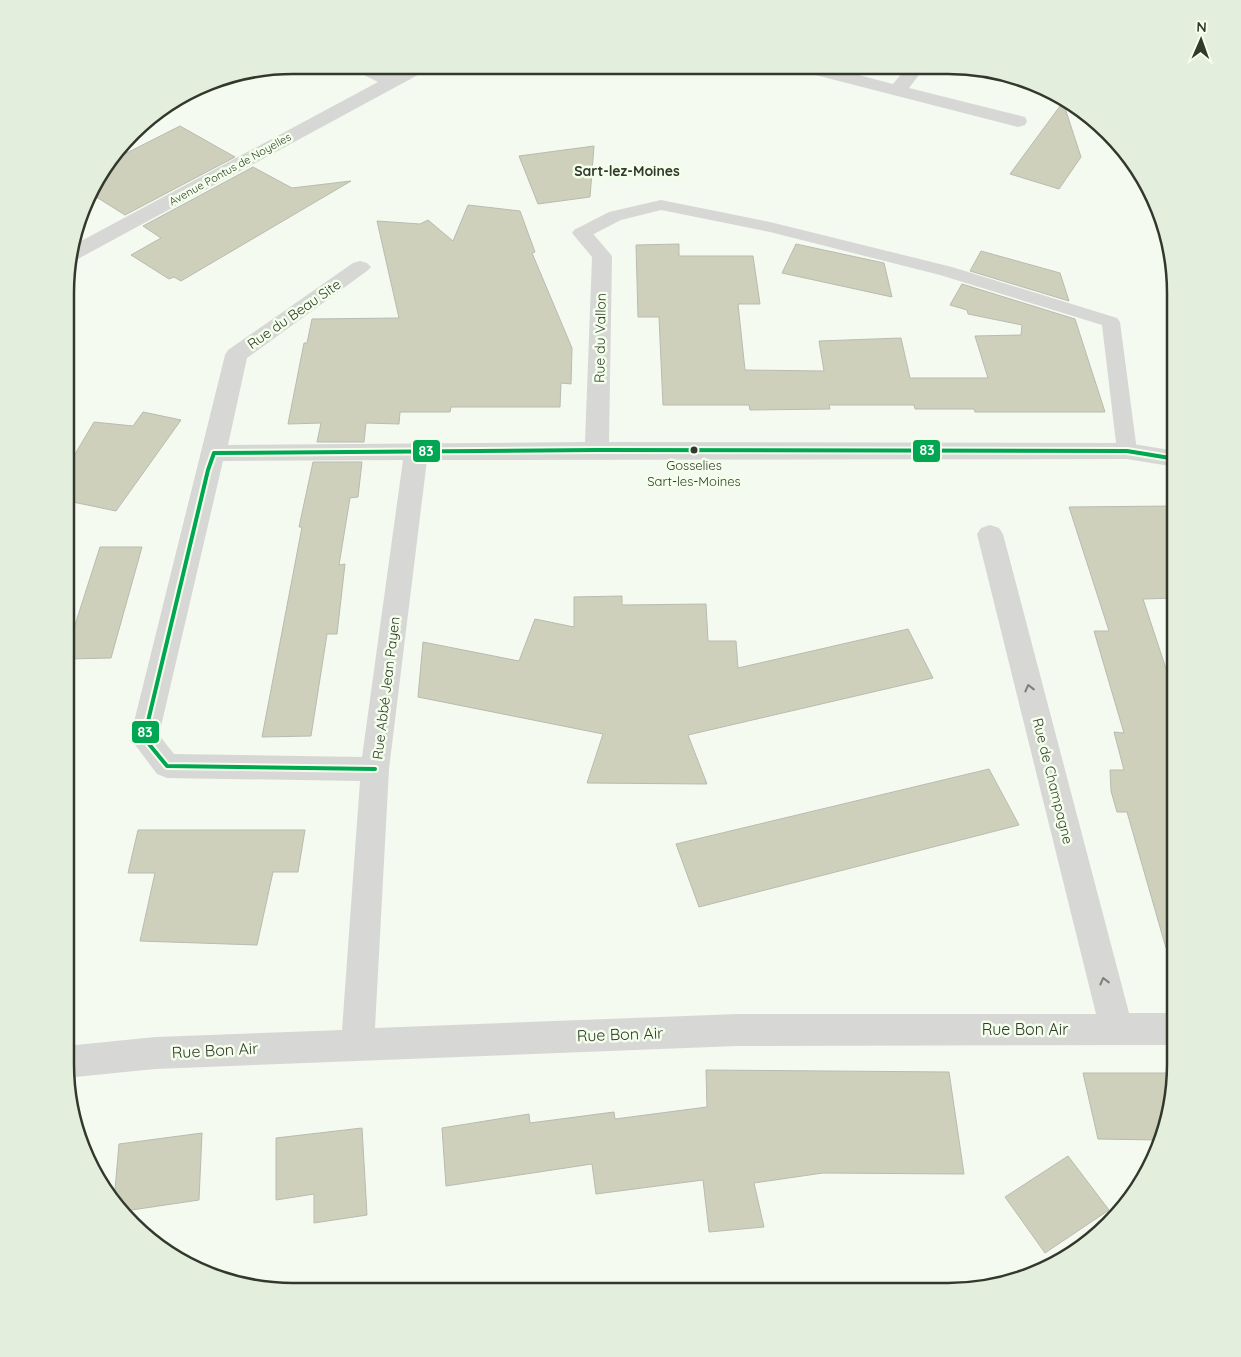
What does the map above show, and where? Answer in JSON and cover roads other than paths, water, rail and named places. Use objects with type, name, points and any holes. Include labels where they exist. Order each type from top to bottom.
[{"type":"street","points":[[376,74],[390,81]]},
{"type":"street","name":"Avenue Pontus de Noyelles","points":[[78,251],[404,74]]},
{"type":"street","points":[[834,74],[1018,121]]},
{"type":"street","points":[[897,90],[910,74]]},
{"type":"street","name":"Rue du Vallon","points":[[582,232],[602,256],[598,450]]},
{"type":"street","name":"Rue du Beau Site","points":[[360,267],[236,356],[144,738],[167,766],[375,769]]},
{"type":"street","points":[[214,453],[416,453],[598,450],[1127,451],[1167,458]]},
{"type":"street","name":"Rue Abbé Jean Payen","points":[[358,1043],[375,769],[416,453]]},
{"type":"street","name":"Rue de Champagne","points":[[990,534],[1116,1028]]},
{"type":"street","name":"Rue Bon Air","points":[[74,1061],[155,1053],[358,1043],[737,1030],[1167,1029]]},
{"type":"lane","points":[[582,232],[614,216],[661,205],[770,227],[946,271],[1111,322],[1127,451]]},
{"type":"place","name":"Gosselies Sart-les-Moines","points":[[694,450]]},
{"type":"district","name":"Sart-lez-Moines","points":[[627,171]]}]
